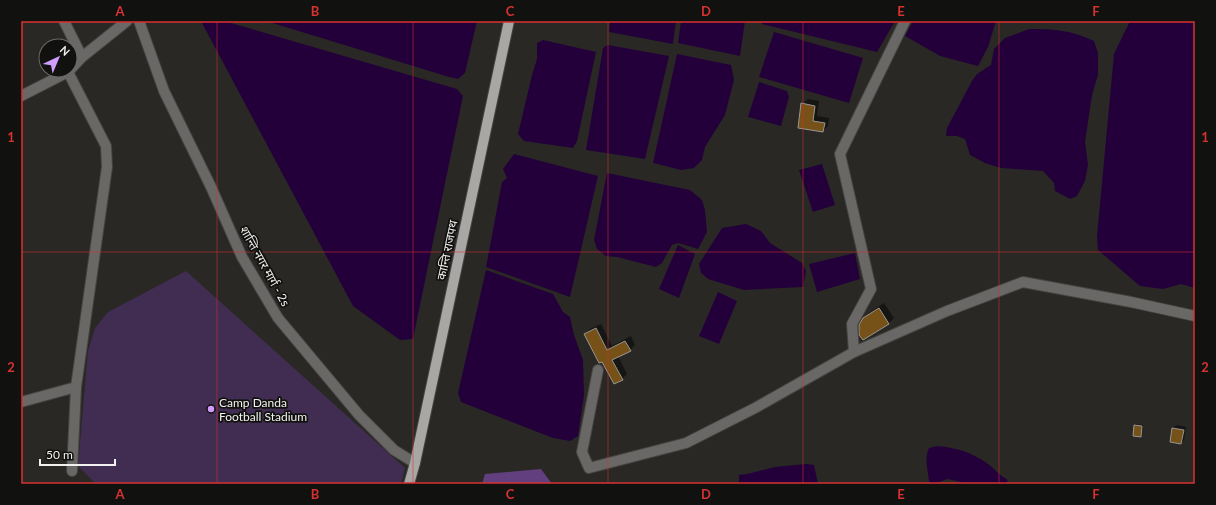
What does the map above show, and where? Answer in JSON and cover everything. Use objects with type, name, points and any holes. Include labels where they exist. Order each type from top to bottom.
[{"type":"main road","name":"कान्ति राजपथ","points":[[409,484],[415,463],[509,21]]},
{"type":"street","points":[[64,21],[82,57]]},
{"type":"street","points":[[78,61],[127,21]]},
{"type":"street","name":"शान्ति नगर मार्ग - 2s","points":[[139,21],[164,91],[211,187],[242,257],[278,318],[359,415],[394,450],[415,463]]},
{"type":"street","points":[[854,352],[852,324],[871,289],[840,154],[905,21]]},
{"type":"street","points":[[21,96],[56,78]]},
{"type":"street","points":[[71,78],[106,146],[107,166],[76,388],[72,471]]},
{"type":"street","points":[[598,370],[582,452],[589,468],[686,443],[754,408],[854,352],[947,311],[1023,282],[1131,302],[1195,316]]},
{"type":"street","points":[[21,402],[76,388]]},
{"type":"shaded area","points":[[204,21],[224,21],[457,89],[463,96],[413,339],[400,340],[353,306],[202,23]]},
{"type":"shaded area","points":[[266,21],[477,21],[465,73],[458,79]]},
{"type":"shaded area","points":[[610,21],[676,21],[673,44],[609,32]]},
{"type":"shaded area","points":[[681,21],[745,21],[740,56],[678,43]]},
{"type":"shaded area","points":[[762,21],[895,21],[877,52],[762,24]]},
{"type":"shaded area","points":[[913,21],[996,21],[988,47],[978,66],[940,56],[905,36]]},
{"type":"shaded area","points":[[1130,21],[1195,21],[1195,288],[1181,284],[1163,289],[1140,286],[1098,250],[1097,236],[1114,54]]},
{"type":"shaded area","points":[[1029,29],[1054,30],[1077,34],[1094,41],[1098,53],[1098,75],[1092,95],[1085,142],[1088,165],[1085,181],[1077,196],[1070,199],[1055,191],[1054,183],[1043,171],[1001,168],[985,163],[970,155],[965,139],[957,136],[946,136],[947,128],[972,81],[977,74],[991,65],[994,49],[1005,38]]},
{"type":"shaded area","points":[[774,32],[863,58],[849,103],[759,77]]},
{"type":"shaded area","points":[[543,40],[596,52],[577,141],[573,148],[524,141],[518,134],[537,59],[537,43]]},
{"type":"shaded area","points":[[608,45],[669,56],[645,159],[586,150],[603,48]]},
{"type":"shaded area","points":[[677,54],[731,65],[734,80],[725,115],[705,147],[702,160],[694,168],[681,170],[653,163]]},
{"type":"shaded area","points":[[759,82],[787,91],[789,97],[781,126],[748,117]]},
{"type":"shaded area","points":[[514,154],[598,176],[570,297],[486,267],[502,182],[507,178],[503,169]]},
{"type":"shaded area","points":[[822,164],[835,205],[813,212],[799,170]]},
{"type":"shaded area","points":[[607,173],[690,190],[702,200],[705,210],[707,232],[698,249],[678,243],[672,245],[662,263],[656,267],[617,257],[606,256],[597,249],[594,240]]},
{"type":"shaded area","points":[[746,224],[761,231],[770,243],[802,263],[806,271],[803,287],[744,290],[708,279],[701,273],[699,264],[722,228]]},
{"type":"shaded area","points":[[678,245],[695,254],[679,298],[659,289]]},
{"type":"shaded area","points":[[855,253],[860,279],[817,292],[809,264]]},
{"type":"shaded area","points":[[486,270],[553,294],[563,312],[570,317],[574,335],[583,360],[584,395],[578,436],[570,441],[553,438],[461,402],[458,393]]},
{"type":"shaded area","name":"Camp Danda Football Stadium","points":[[186,271],[405,468],[401,484],[96,484],[78,466],[88,351],[95,328],[108,312]]},
{"type":"shaded area","points":[[718,292],[737,301],[719,344],[699,336]]},
{"type":"shaded area","points":[[937,446],[958,449],[976,456],[1008,480],[1004,484],[969,484],[948,479],[932,484],[929,481],[927,456],[929,448]]},
{"type":"shaded area","points":[[806,464],[814,465],[818,484],[739,484],[739,475],[775,467]]},
{"type":"shaded area","points":[[541,469],[552,484],[482,484],[485,474]]},
{"type":"building","points":[[801,103],[815,106],[813,121],[825,123],[823,132],[798,128]]},
{"type":"building","points":[[879,308],[889,324],[863,340],[859,335],[859,325],[863,318]]},
{"type":"building","points":[[596,328],[607,350],[625,341],[631,351],[612,360],[623,380],[614,384],[602,362],[599,363],[584,334]]},
{"type":"building","points":[[1134,425],[1142,426],[1141,437],[1133,436]]},
{"type":"building","points":[[1172,428],[1184,430],[1181,444],[1170,442]]},
{"type":"place","name":"Camp Danda Football Stadium","points":[[211,409]]}]
